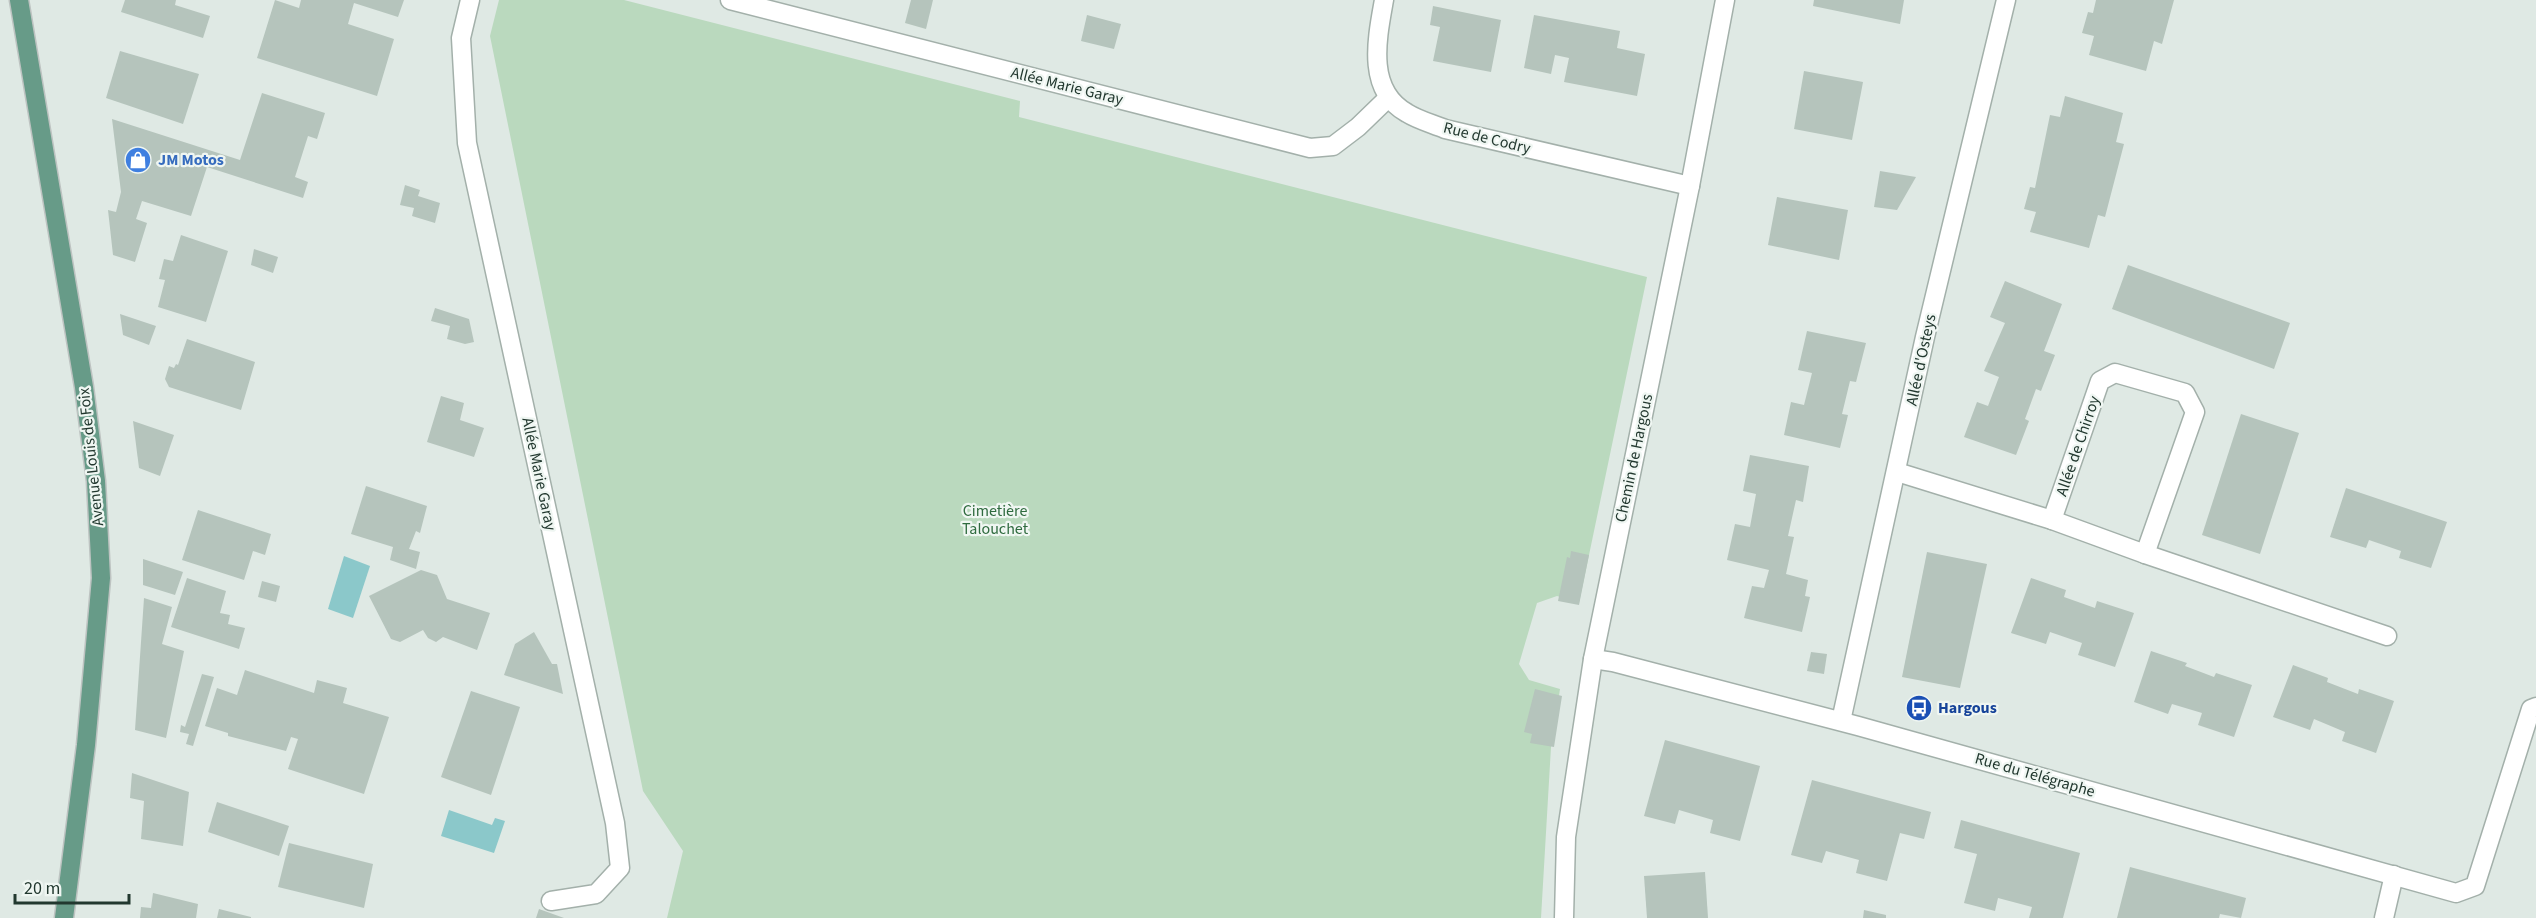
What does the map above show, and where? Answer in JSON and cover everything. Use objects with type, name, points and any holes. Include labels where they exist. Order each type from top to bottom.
[{"type":"main road","name":"Avenue Louis de Foix","points":[[19,0],[84,387],[96,481],[101,578],[86,745],[64,918]]},
{"type":"street","name":"Allée Marie Garay","points":[[470,0],[461,38],[467,143],[615,823],[620,868],[596,894],[551,901]]},
{"type":"street","name":"Allée Marie Garay","points":[[730,0],[1310,148],[1334,146],[1388,98]]},
{"type":"street","points":[[1384,0],[1377,51],[1378,74],[1388,98]]},
{"type":"street","name":"Chemin de Hargous","points":[[1564,918],[1566,837],[1593,659],[1690,186],[1725,0]]},
{"type":"street","name":"Allée d'Osteys","points":[[1841,721],[1925,337],[2007,0]]},
{"type":"street","name":"Rue de Codry","points":[[1388,98],[1407,113],[1446,129],[1690,186]]},
{"type":"street","name":"Allée de Chirroy","points":[[2052,520],[2100,381],[2115,372],[2185,393],[2195,412],[2145,554]]},
{"type":"street","points":[[1897,472],[2052,520],[2387,636]]},
{"type":"street","name":"Rue du Télégraphe","points":[[1593,659],[1841,721],[2456,893],[2475,886],[2531,709],[2536,707]]},
{"type":"street","points":[[2384,918],[2394,875]]},
{"type":"green space","name":"Cimetière Talouchet","points":[[499,0],[624,0],[1020,101],[1019,117],[1647,277],[1579,603],[1557,596],[1537,603],[1519,664],[1529,680],[1560,689],[1551,747],[1541,918],[667,918],[683,851],[643,791],[490,36]]},
{"type":"water","points":[[344,556],[370,566],[353,618],[328,609]]},
{"type":"water","points":[[449,810],[492,825],[495,818],[505,821],[494,853],[441,836]]},
{"type":"building","points":[[125,0],[176,0],[175,5],[210,16],[203,38],[121,12]]},
{"type":"building","points":[[275,0],[299,8],[301,0],[404,0],[398,17],[354,3],[348,24],[394,39],[377,96],[257,58]]},
{"type":"building","points":[[911,0],[933,0],[926,29],[905,23]]},
{"type":"building","points":[[1814,0],[1904,0],[1900,24],[1813,6]]},
{"type":"building","points":[[2096,0],[2174,0],[2162,44],[2154,41],[2146,71],[2089,55],[2094,36],[2082,33],[2088,12],[2093,13]]},
{"type":"building","points":[[1433,6],[1501,20],[1491,72],[1433,61],[1440,27],[1430,25]]},
{"type":"building","points":[[1087,15],[1121,24],[1114,49],[1081,41]]},
{"type":"building","points":[[1534,15],[1620,31],[1617,48],[1645,54],[1637,96],[1564,82],[1569,58],[1555,55],[1551,74],[1524,68]]},
{"type":"building","points":[[120,51],[199,74],[183,124],[106,98]]},
{"type":"building","points":[[1804,71],[1863,82],[1852,140],[1794,129]]},
{"type":"building","points":[[262,93],[325,113],[317,139],[308,136],[295,177],[308,182],[303,198],[207,167],[191,216],[142,201],[136,219],[147,223],[135,262],[113,255],[108,210],[116,212],[121,192],[112,119],[240,160]]},
{"type":"building","points":[[2065,96],[2123,113],[2116,142],[2124,144],[2105,217],[2098,215],[2089,248],[2030,232],[2036,212],[2024,209],[2030,187],[2035,188],[2050,115],[2060,117]]},
{"type":"building","points":[[1880,171],[1916,177],[1897,210],[1874,207]]},
{"type":"building","points":[[405,185],[420,190],[418,196],[440,203],[435,223],[412,216],[414,208],[400,205]]},
{"type":"building","points":[[1777,197],[1848,210],[1839,260],[1768,245]]},
{"type":"building","points":[[181,235],[228,251],[206,322],[158,307],[165,280],[159,279],[164,259],[173,261]]},
{"type":"building","points":[[254,249],[278,257],[273,273],[251,265]]},
{"type":"building","points":[[2128,265],[2290,323],[2274,369],[2112,309]]},
{"type":"building","points":[[2005,281],[2062,304],[2044,351],[2055,355],[2041,391],[2036,389],[2025,419],[2029,421],[2016,455],[1964,437],[1977,402],[1988,406],[1999,377],[1984,371],[2005,323],[1990,317]]},
{"type":"building","points":[[435,308],[469,319],[474,342],[465,344],[447,339],[450,326],[431,321]]},
{"type":"building","points":[[120,314],[156,326],[149,345],[123,335]]},
{"type":"building","points":[[1807,331],[1866,343],[1856,382],[1850,381],[1842,414],[1848,415],[1840,448],[1784,435],[1791,402],[1804,405],[1812,373],[1798,370]]},
{"type":"building","points":[[187,339],[255,362],[241,410],[169,387],[165,379],[169,366],[174,368],[176,364],[178,365]]},
{"type":"building","points":[[441,396],[464,403],[460,420],[484,428],[474,457],[427,442]]},
{"type":"building","points":[[2241,414],[2299,433],[2260,554],[2202,535]]},
{"type":"building","points":[[133,421],[174,435],[160,476],[139,468]]},
{"type":"building","points":[[1750,455],[1809,466],[1803,502],[1796,500],[1788,536],[1794,537],[1786,574],[1808,580],[1805,596],[1810,597],[1802,632],[1744,618],[1752,586],[1764,588],[1769,570],[1727,560],[1735,524],[1750,527],[1756,494],[1743,491]]},
{"type":"building","points":[[366,486],[427,506],[420,533],[416,531],[409,549],[420,552],[416,569],[390,560],[393,547],[351,534]]},
{"type":"building","points":[[2346,488],[2447,522],[2431,568],[2399,558],[2401,551],[2369,540],[2366,548],[2330,537]]},
{"type":"building","points":[[198,510],[271,534],[265,555],[253,551],[244,580],[182,560]]},
{"type":"building","points":[[1571,551],[1589,555],[1579,605],[1558,601],[1567,557],[1570,558]]},
{"type":"building","points":[[1927,552],[1987,564],[1960,688],[1902,677]]},
{"type":"building","points":[[143,559],[183,572],[175,595],[143,585]]},
{"type":"building","points":[[421,570],[437,575],[447,599],[490,613],[477,650],[443,637],[436,642],[428,638],[423,630],[400,642],[391,639],[369,596]]},
{"type":"building","points":[[187,578],[226,591],[220,613],[230,615],[228,624],[245,628],[239,649],[171,627]]},
{"type":"building","points":[[2031,578],[2066,590],[2064,597],[2095,608],[2097,601],[2134,613],[2115,667],[2078,655],[2082,643],[2050,632],[2046,644],[2011,633]]},
{"type":"building","points":[[262,581],[280,586],[276,602],[258,597]]},
{"type":"building","points":[[144,598],[172,607],[162,644],[184,651],[166,738],[135,730]]},
{"type":"building","points":[[534,632],[552,664],[557,664],[563,694],[504,675],[515,644]]},
{"type":"building","points":[[2151,651],[2187,663],[2185,666],[2214,677],[2216,673],[2252,685],[2234,737],[2198,725],[2202,713],[2172,704],[2168,714],[2134,702]]},
{"type":"building","points":[[1811,652],[1827,654],[1824,674],[1807,671]]},
{"type":"building","points":[[2293,665],[2328,678],[2327,682],[2358,694],[2359,689],[2394,701],[2376,753],[2342,741],[2345,732],[2314,719],[2310,730],[2273,717]]},
{"type":"building","points":[[245,670],[314,693],[317,680],[347,688],[343,703],[389,717],[364,794],[288,769],[298,739],[291,737],[286,751],[228,736],[228,733],[205,726],[217,688],[237,695]]},
{"type":"building","points":[[202,674],[214,677],[193,746],[186,744],[189,734],[180,732],[181,725],[185,727]]},
{"type":"building","points":[[1535,689],[1562,696],[1554,747],[1530,743],[1532,734],[1524,732]]},
{"type":"building","points":[[471,691],[520,707],[491,795],[441,777]]},
{"type":"building","points":[[1665,740],[1760,766],[1740,841],[1710,833],[1713,820],[1679,810],[1675,824],[1644,816]]},
{"type":"building","points":[[132,773],[189,792],[183,846],[141,839],[144,801],[130,798]]},
{"type":"building","points":[[1812,780],[1931,812],[1924,839],[1900,833],[1887,881],[1856,873],[1859,860],[1826,851],[1822,863],[1791,855]]},
{"type":"building","points":[[217,802],[289,826],[279,856],[208,832]]},
{"type":"building","points":[[1961,820],[2080,853],[2063,918],[2029,918],[2032,907],[1998,898],[1995,911],[1964,903],[1977,854],[1954,848]]},
{"type":"building","points":[[289,843],[373,864],[364,908],[278,887]]},
{"type":"building","points":[[2130,867],[2246,898],[2241,918],[2220,914],[2219,918],[2117,918]]},
{"type":"building","points":[[1705,872],[1708,918],[1647,918],[1644,876]]},
{"type":"building","points":[[153,893],[198,904],[196,918],[140,918],[141,907],[151,908]]},
{"type":"building","points":[[219,909],[251,917],[251,918],[217,918]]},
{"type":"building","points":[[539,909],[564,918],[536,918]]},
{"type":"building","points":[[1864,910],[1886,915],[1886,918],[1863,918]]},
{"type":"place","name":"JM Motos","points":[[138,160]]},
{"type":"place","name":"Hargous","points":[[1919,708]]}]
